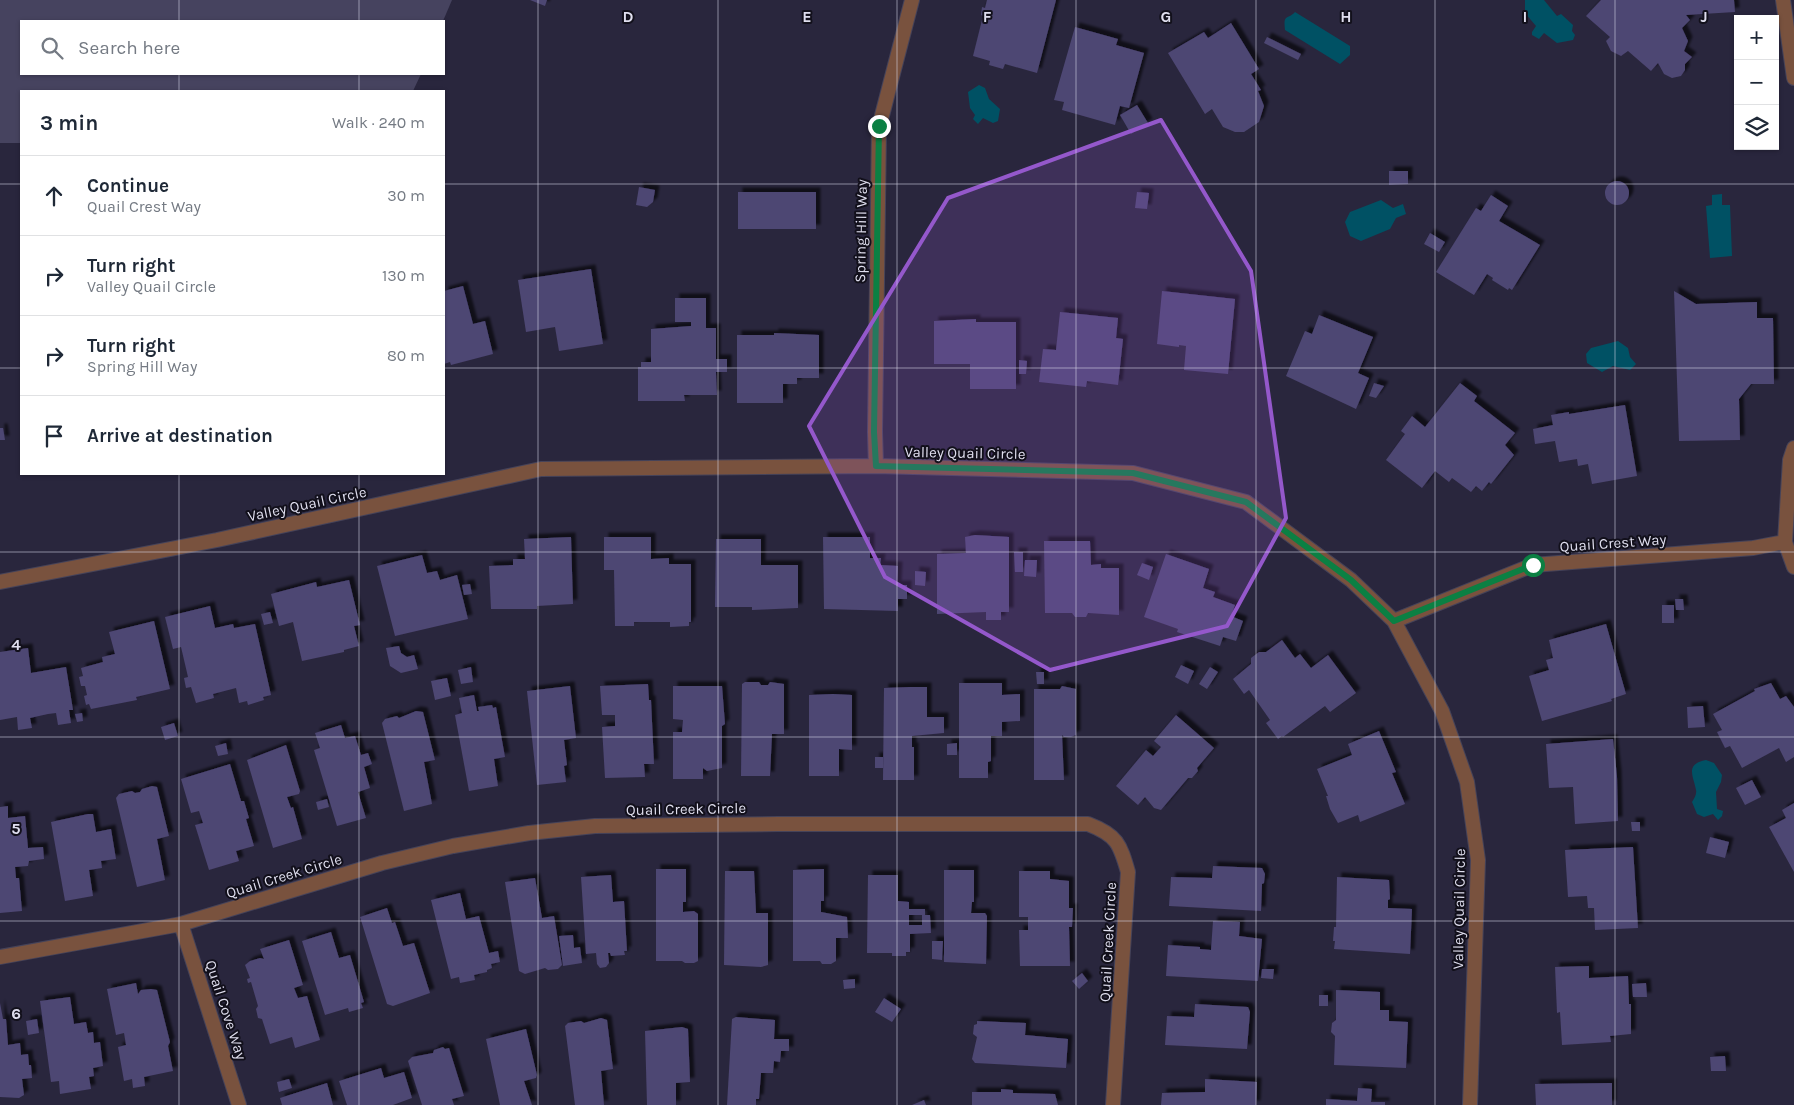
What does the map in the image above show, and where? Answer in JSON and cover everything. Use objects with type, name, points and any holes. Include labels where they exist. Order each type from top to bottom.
[{"type":"street","name":"Spring Hill Way","points":[[876,466],[874,432],[879,126],[912,0]]},
{"type":"street","points":[[1783,0],[1794,78]]},
{"type":"street","points":[[1794,448],[1790,460],[1784,542],[1794,567]]},
{"type":"street","name":"Valley Quail Circle","points":[[0,582],[217,540],[541,470],[876,466],[1133,473],[1246,502],[1351,580],[1394,621],[1442,711],[1467,782],[1478,860],[1470,1105]]},
{"type":"street","name":"Quail Crest Way","points":[[1394,621],[1533,565],[1754,548],[1784,542]]},
{"type":"street","name":"Quail Creek Circle","points":[[0,956],[181,924],[382,863],[452,846],[528,833],[595,826],[1088,824],[1107,831],[1121,849],[1128,872],[1113,1105]]},
{"type":"street","name":"Quail Cove Way","points":[[181,924],[239,1105]]},
{"type":"highlighted area","points":[[1161,120],[1251,271],[1286,518],[1227,626],[1050,670],[885,577],[809,426],[948,198]]},
{"type":"shaded area","points":[[0,0],[452,0],[443,20],[20,20],[20,75],[421,75],[413,90],[20,90],[20,143],[0,143]]},
{"type":"water","points":[[1525,0],[1544,0],[1557,16],[1561,14],[1573,25],[1572,31],[1575,35],[1573,40],[1557,43],[1544,33],[1539,39],[1532,35],[1536,26],[1525,13]]},
{"type":"water","points":[[1295,12],[1350,46],[1350,55],[1340,64],[1285,30],[1285,19]]},
{"type":"water","points":[[979,85],[985,88],[989,99],[1000,109],[998,121],[993,123],[983,118],[978,124],[973,119],[975,115],[970,108],[968,92]]},
{"type":"water","points":[[1722,194],[1722,205],[1730,205],[1732,256],[1710,258],[1706,206],[1712,205],[1712,195]]},
{"type":"water","points":[[1381,200],[1393,208],[1403,204],[1406,214],[1396,218],[1390,229],[1361,241],[1350,236],[1345,222],[1350,212]]},
{"type":"water","points":[[1618,341],[1628,348],[1630,357],[1636,364],[1630,370],[1613,366],[1602,372],[1587,363],[1586,354],[1591,348]]},
{"type":"water","points":[[1706,760],[1714,763],[1722,775],[1716,792],[1717,809],[1723,811],[1722,816],[1718,820],[1713,814],[1704,817],[1697,814],[1692,802],[1696,792],[1692,776],[1693,768],[1699,762]]},
{"type":"building","points":[[530,0],[547,0],[545,6]]},
{"type":"building","points":[[987,0],[1056,0],[1037,73],[1005,64],[1003,69],[989,65],[990,61],[973,56],[983,16],[981,15],[982,7],[985,8]]},
{"type":"building","points":[[1601,0],[1734,0],[1735,12],[1686,15],[1690,20],[1682,28],[1688,41],[1684,51],[1692,57],[1685,64],[1685,70],[1681,76],[1672,78],[1664,74],[1658,63],[1651,71],[1628,51],[1621,56],[1611,51],[1606,41],[1610,37],[1586,16]]},
{"type":"building","points":[[1231,23],[1259,69],[1251,74],[1261,90],[1258,91],[1264,106],[1259,122],[1244,132],[1235,132],[1223,127],[1212,109],[1205,114],[1168,53],[1204,32],[1208,38]]},
{"type":"building","points":[[1075,27],[1118,39],[1116,45],[1144,53],[1129,108],[1120,106],[1115,125],[1062,110],[1064,102],[1054,100]]},
{"type":"building","points":[[1267,37],[1301,54],[1298,60],[1264,43]]},
{"type":"building","points":[[1137,105],[1148,123],[1131,134],[1120,115]]},
{"type":"building","points":[[1389,171],[1408,171],[1408,184],[1389,185]]},
{"type":"building","points":[[1617,181],[1626,184],[1629,193],[1626,202],[1617,205],[1608,202],[1605,193],[1608,184]]},
{"type":"building","points":[[639,187],[655,190],[653,202],[647,207],[636,205]]},
{"type":"building","points":[[738,192],[816,192],[816,229],[738,229]]},
{"type":"building","points":[[1137,192],[1149,193],[1147,209],[1135,208]]},
{"type":"building","points":[[1491,195],[1508,206],[1499,221],[1540,245],[1512,290],[1509,288],[1508,290],[1492,280],[1493,278],[1487,274],[1474,295],[1436,272],[1476,208],[1481,211]]},
{"type":"building","points":[[1430,233],[1445,242],[1439,252],[1424,244]]},
{"type":"building","points":[[591,269],[603,344],[559,351],[555,327],[526,332],[518,280]]},
{"type":"building","points":[[463,286],[473,324],[485,321],[493,354],[451,365],[450,362],[445,364],[445,291]]},
{"type":"building","points":[[1162,291],[1235,299],[1228,374],[1184,370],[1186,346],[1157,344]]},
{"type":"building","points":[[1674,291],[1696,304],[1757,302],[1757,318],[1773,318],[1774,384],[1751,384],[1739,399],[1740,440],[1679,441]]},
{"type":"building","points":[[675,298],[706,298],[706,328],[716,328],[716,359],[727,359],[727,372],[716,372],[717,395],[684,395],[685,401],[638,401],[638,367],[641,367],[641,362],[651,362],[651,329],[691,326],[691,322],[675,322]]},
{"type":"building","points":[[1060,312],[1118,318],[1116,338],[1123,339],[1118,385],[1087,381],[1086,387],[1039,382],[1043,349],[1056,350]]},
{"type":"building","points":[[1319,315],[1373,337],[1358,373],[1369,378],[1356,409],[1286,376],[1305,331],[1312,334]]},
{"type":"building","points":[[976,319],[976,322],[1016,322],[1016,389],[970,389],[970,364],[934,364],[934,321]]},
{"type":"building","points":[[774,333],[819,335],[819,378],[797,378],[797,384],[783,384],[783,403],[737,403],[737,335],[774,335]]},
{"type":"building","points":[[1019,360],[1027,361],[1026,374],[1019,374]]},
{"type":"building","points":[[1374,383],[1384,386],[1376,398],[1369,396]]},
{"type":"building","points":[[1460,383],[1477,396],[1474,401],[1515,433],[1505,445],[1514,455],[1491,484],[1489,482],[1482,491],[1476,486],[1471,492],[1452,478],[1449,482],[1435,471],[1422,488],[1386,460],[1405,434],[1401,431],[1412,416],[1425,427]]},
{"type":"building","points":[[1625,405],[1637,476],[1592,484],[1588,464],[1578,466],[1577,459],[1559,462],[1555,441],[1535,444],[1533,429],[1553,425],[1551,415]]},
{"type":"building","points":[[0,428],[3,428],[5,440],[0,440]]},
{"type":"building","points":[[975,535],[1009,537],[1009,612],[1001,612],[1001,620],[986,620],[986,612],[937,614],[937,554],[966,553],[965,537]]},
{"type":"building","points":[[571,537],[573,604],[537,606],[537,609],[491,609],[489,566],[513,565],[513,559],[525,559],[524,539]]},
{"type":"building","points":[[604,537],[651,537],[651,559],[669,558],[669,564],[691,564],[691,622],[689,622],[689,626],[670,627],[670,622],[634,622],[634,626],[615,626],[614,570],[604,570]]},
{"type":"building","points":[[823,537],[870,537],[870,558],[881,558],[880,565],[898,566],[897,585],[907,585],[907,599],[898,599],[898,611],[824,609]]},
{"type":"building","points":[[716,539],[761,539],[761,565],[798,565],[798,608],[752,610],[752,607],[715,607]]},
{"type":"building","points":[[1044,541],[1090,541],[1091,565],[1101,564],[1101,568],[1119,568],[1119,615],[1088,613],[1086,617],[1075,617],[1072,613],[1045,613]]},
{"type":"building","points":[[1014,552],[1023,552],[1023,572],[1015,572]]},
{"type":"building","points":[[1166,554],[1209,569],[1203,588],[1215,592],[1213,597],[1235,605],[1231,616],[1243,621],[1236,641],[1223,637],[1220,646],[1177,632],[1178,629],[1144,617]]},
{"type":"building","points":[[422,555],[427,573],[437,571],[440,580],[457,575],[468,619],[395,636],[377,566]]},
{"type":"building","points":[[1025,560],[1037,560],[1036,577],[1024,576]]},
{"type":"building","points":[[1142,563],[1153,567],[1149,580],[1137,575]]},
{"type":"building","points":[[915,571],[926,572],[925,586],[915,585]]},
{"type":"building","points":[[349,580],[360,625],[354,626],[359,646],[344,650],[344,652],[302,661],[293,622],[279,626],[271,594],[316,582],[317,587]]},
{"type":"building","points":[[470,584],[472,594],[464,595],[462,585]]},
{"type":"building","points":[[1675,599],[1683,599],[1684,610],[1676,610]]},
{"type":"building","points":[[1662,605],[1674,605],[1674,623],[1662,623]]},
{"type":"building","points":[[210,606],[215,628],[233,624],[234,628],[255,624],[271,695],[263,697],[264,700],[248,705],[247,701],[239,703],[236,688],[213,694],[214,698],[196,703],[191,687],[186,688],[184,678],[188,677],[181,647],[173,649],[165,617]]},
{"type":"building","points":[[270,612],[273,623],[264,625],[261,614]]},
{"type":"building","points":[[154,621],[170,689],[136,697],[137,700],[91,709],[89,704],[86,705],[84,696],[87,695],[85,686],[81,686],[79,677],[83,676],[81,668],[103,662],[102,657],[115,654],[109,632]]},
{"type":"building","points":[[1606,624],[1626,694],[1611,699],[1612,701],[1542,721],[1529,676],[1549,670],[1546,660],[1553,658],[1549,640]]},
{"type":"building","points":[[1282,640],[1295,658],[1300,654],[1311,668],[1328,655],[1356,693],[1330,712],[1325,706],[1278,739],[1266,723],[1270,720],[1249,690],[1244,694],[1233,679],[1251,664],[1251,658],[1259,652],[1266,652]]},
{"type":"building","points":[[399,646],[401,653],[407,657],[414,655],[418,669],[401,673],[390,666],[386,648]]},
{"type":"building","points":[[28,648],[31,673],[66,667],[73,710],[69,710],[71,723],[58,725],[56,713],[30,718],[32,728],[18,730],[17,717],[0,720],[0,652]]},
{"type":"building","points":[[1181,665],[1194,671],[1188,684],[1175,677]]},
{"type":"building","points":[[471,667],[473,682],[461,684],[458,670]]},
{"type":"building","points":[[1210,667],[1218,672],[1207,689],[1199,684]]},
{"type":"building","points":[[1036,672],[1044,672],[1044,684],[1037,684]]},
{"type":"building","points":[[447,678],[451,696],[435,700],[431,681]]},
{"type":"building","points":[[745,682],[759,682],[761,685],[768,685],[770,682],[784,684],[784,734],[772,734],[770,776],[741,776],[742,684]]},
{"type":"building","points":[[959,683],[1002,683],[1002,695],[1020,694],[1020,721],[1002,722],[1002,736],[991,736],[991,761],[988,762],[988,778],[959,778]]},
{"type":"building","points":[[1771,683],[1780,699],[1786,696],[1794,707],[1794,757],[1786,762],[1779,748],[1742,768],[1730,746],[1725,748],[1717,732],[1722,730],[1713,714],[1755,691],[1754,689]]},
{"type":"building","points":[[648,684],[649,700],[651,700],[654,764],[644,764],[645,777],[605,778],[602,727],[615,726],[615,715],[602,715],[600,686]]},
{"type":"building","points":[[570,686],[576,738],[564,740],[567,765],[564,766],[566,782],[537,785],[527,691]]},
{"type":"building","points":[[673,686],[722,686],[725,724],[722,726],[722,768],[707,771],[703,768],[703,779],[673,779],[673,732],[682,732],[683,720],[673,719]]},
{"type":"building","points":[[1062,686],[1076,689],[1076,735],[1064,737],[1062,735],[1064,780],[1034,780],[1034,689],[1060,689]]},
{"type":"building","points":[[927,687],[927,717],[944,717],[944,733],[912,736],[914,780],[883,780],[884,688]]},
{"type":"building","points":[[474,695],[477,711],[479,711],[478,707],[492,705],[493,708],[496,707],[505,757],[494,759],[498,786],[469,791],[455,715],[462,713],[459,698]]},
{"type":"building","points":[[809,695],[852,695],[852,750],[839,749],[839,776],[809,776]]},
{"type":"building","points":[[1703,706],[1705,727],[1688,728],[1687,707]]},
{"type":"building","points":[[416,711],[423,712],[435,760],[424,762],[432,804],[404,811],[382,723],[385,719],[397,716],[399,718]]},
{"type":"building","points":[[82,713],[83,721],[77,722],[75,714]]},
{"type":"building","points":[[1176,715],[1214,748],[1197,768],[1198,771],[1192,778],[1188,778],[1161,810],[1154,808],[1145,797],[1138,805],[1116,786],[1146,750],[1153,756],[1161,747],[1154,741]]},
{"type":"building","points":[[174,723],[178,736],[165,740],[161,727]]},
{"type":"building","points":[[341,725],[345,738],[355,736],[361,755],[368,753],[372,764],[364,767],[370,788],[358,792],[366,818],[337,826],[314,750],[320,748],[315,733]]},
{"type":"building","points":[[1379,731],[1396,772],[1392,773],[1405,804],[1360,822],[1358,815],[1338,823],[1330,809],[1326,796],[1328,796],[1317,769],[1352,755],[1348,744]]},
{"type":"building","points":[[1613,739],[1617,776],[1618,821],[1575,824],[1573,787],[1549,788],[1546,744]]},
{"type":"building","points":[[226,743],[228,754],[218,756],[215,746]]},
{"type":"building","points":[[957,743],[957,755],[947,755],[947,744]]},
{"type":"building","points":[[286,745],[300,791],[299,794],[287,797],[291,808],[293,807],[302,839],[273,848],[247,760]]},
{"type":"building","points":[[875,757],[883,757],[883,768],[875,768]]},
{"type":"building","points":[[230,764],[241,801],[244,801],[249,818],[246,819],[254,846],[236,851],[239,861],[209,870],[195,825],[203,823],[199,811],[191,813],[181,779]]},
{"type":"building","points":[[1752,780],[1761,797],[1745,805],[1736,788]]},
{"type":"building","points":[[152,786],[157,787],[169,836],[157,839],[165,880],[137,887],[116,798],[119,794],[132,791],[135,793],[140,792],[142,789]]},
{"type":"building","points":[[327,799],[329,807],[318,810],[316,802]]},
{"type":"building","points":[[1794,803],[1794,872],[1769,827],[1786,818],[1782,810]]},
{"type":"building","points":[[8,806],[8,818],[25,816],[28,848],[43,847],[44,859],[29,861],[28,866],[15,867],[16,878],[19,878],[22,911],[0,913],[0,807]]},
{"type":"building","points":[[93,814],[96,832],[111,829],[116,859],[101,861],[102,868],[89,870],[93,896],[65,901],[51,822]]},
{"type":"building","points":[[1631,822],[1640,822],[1640,831],[1632,831]]},
{"type":"building","points":[[1710,837],[1729,842],[1725,858],[1706,853]]},
{"type":"building","points":[[1633,847],[1638,928],[1595,930],[1594,908],[1588,908],[1587,896],[1568,897],[1565,850]]},
{"type":"building","points":[[1213,866],[1262,868],[1265,874],[1264,883],[1262,884],[1261,911],[1169,906],[1171,877],[1212,878]]},
{"type":"building","points":[[656,869],[686,869],[686,902],[683,902],[683,912],[694,911],[698,914],[698,961],[694,963],[656,961]]},
{"type":"building","points":[[824,869],[824,901],[821,901],[821,912],[847,917],[848,938],[836,938],[836,961],[831,964],[822,964],[820,961],[793,961],[793,870]]},
{"type":"building","points":[[944,870],[974,870],[974,902],[972,902],[971,913],[985,913],[987,916],[986,964],[944,962]]},
{"type":"building","points":[[725,871],[754,871],[756,913],[768,913],[768,965],[761,967],[724,965]]},
{"type":"building","points":[[1019,871],[1050,871],[1050,879],[1069,881],[1069,908],[1073,908],[1072,927],[1069,927],[1070,966],[1020,966],[1019,930],[1028,930],[1028,917],[1019,917]]},
{"type":"building","points":[[611,875],[613,902],[624,901],[627,951],[624,951],[625,955],[611,956],[608,953],[609,963],[606,967],[600,968],[597,964],[596,953],[586,954],[581,877]]},
{"type":"building","points":[[868,875],[898,875],[898,901],[909,902],[909,909],[925,909],[925,915],[930,915],[931,933],[910,934],[910,952],[906,952],[906,956],[892,956],[892,953],[867,953]],"holes":[[[909,915],[922,915],[922,925],[909,925]]]},
{"type":"building","points":[[1337,877],[1389,880],[1390,899],[1388,900],[1388,908],[1412,909],[1410,954],[1334,949]]},
{"type":"building","points":[[535,878],[542,918],[554,916],[562,965],[558,969],[548,970],[545,968],[525,974],[519,971],[505,882]]},
{"type":"building","points":[[460,893],[466,919],[479,916],[489,953],[498,951],[500,962],[491,964],[492,968],[487,970],[487,972],[474,975],[475,980],[460,983],[459,977],[451,979],[431,900]]},
{"type":"building","points":[[387,908],[392,923],[395,922],[403,946],[414,943],[430,993],[393,1006],[387,1004],[360,917]]},
{"type":"building","points":[[1213,921],[1240,922],[1239,936],[1262,939],[1258,981],[1166,976],[1168,945],[1200,947],[1200,949],[1211,950]]},
{"type":"building","points":[[331,932],[339,958],[350,955],[364,1002],[361,1003],[363,1008],[349,1012],[348,1008],[325,1015],[302,941]]},
{"type":"building","points":[[573,935],[574,948],[580,947],[582,963],[563,966],[559,936]]},
{"type":"building","points":[[289,940],[303,985],[294,988],[298,998],[307,996],[320,1040],[295,1048],[292,1037],[270,1044],[262,1019],[258,1018],[256,1009],[258,1006],[251,982],[248,983],[247,979],[250,978],[245,965],[250,961],[260,958],[264,959],[260,949]]},
{"type":"building","points":[[932,941],[943,941],[942,960],[932,959]]},
{"type":"building","points":[[1589,966],[1589,978],[1628,976],[1629,1004],[1631,1004],[1631,1034],[1610,1036],[1611,1042],[1562,1045],[1560,1012],[1557,1013],[1555,967]]},
{"type":"building","points":[[1262,969],[1274,969],[1273,979],[1261,978]]},
{"type":"building","points":[[1082,973],[1088,981],[1079,989],[1072,981]]},
{"type":"building","points":[[855,979],[855,988],[844,989],[843,980]]},
{"type":"building","points":[[136,983],[138,994],[141,990],[157,990],[170,1042],[168,1046],[173,1071],[144,1077],[145,1086],[133,1088],[132,1079],[124,1081],[118,1047],[126,1045],[124,1033],[116,1035],[107,989]]},
{"type":"building","points":[[1646,983],[1647,997],[1633,997],[1632,984]]},
{"type":"building","points":[[1336,990],[1380,992],[1380,1010],[1389,1010],[1389,1021],[1408,1022],[1406,1068],[1334,1065],[1335,1036],[1331,1032],[1332,1023],[1336,1020]]},
{"type":"building","points":[[1319,995],[1328,995],[1328,1006],[1319,1006]]},
{"type":"building","points":[[70,997],[74,1024],[86,1022],[88,1033],[93,1032],[94,1043],[100,1042],[103,1066],[93,1068],[94,1076],[89,1077],[91,1089],[60,1094],[59,1081],[51,1082],[40,1001]]},
{"type":"building","points":[[884,998],[901,1009],[892,1022],[875,1012]]},
{"type":"building","points":[[0,1003],[3,1019],[6,1019],[8,1045],[20,1043],[21,1055],[28,1054],[29,1065],[31,1065],[32,1078],[22,1079],[24,1095],[19,1098],[0,1097]]},
{"type":"building","points":[[1195,1004],[1248,1007],[1250,1012],[1247,1049],[1165,1045],[1167,1016],[1194,1017]]},
{"type":"building","points":[[736,1017],[775,1020],[774,1039],[789,1039],[789,1051],[781,1051],[780,1062],[774,1061],[773,1073],[761,1073],[759,1099],[756,1099],[756,1105],[727,1105],[732,1019]]},
{"type":"building","points":[[601,1018],[607,1020],[613,1069],[601,1071],[604,1105],[575,1105],[565,1026],[568,1023],[581,1021],[584,1023]]},
{"type":"building","points":[[37,1019],[39,1033],[28,1035],[26,1021]]},
{"type":"building","points":[[977,1021],[1026,1023],[1025,1035],[1068,1039],[1066,1068],[975,1063],[972,1059],[977,1037],[973,1034],[974,1025],[977,1024]]},
{"type":"building","points":[[682,1027],[688,1029],[690,1082],[676,1083],[676,1105],[647,1105],[645,1031]]},
{"type":"building","points":[[526,1029],[537,1075],[536,1078],[524,1081],[532,1105],[500,1105],[486,1039]]},
{"type":"building","points":[[443,1047],[445,1049],[449,1048],[464,1096],[452,1099],[454,1105],[422,1105],[408,1061],[412,1057],[433,1053],[434,1050]]},
{"type":"building","points":[[1725,1056],[1726,1071],[1711,1071],[1710,1057]]},
{"type":"building","points":[[381,1068],[384,1078],[404,1072],[412,1098],[393,1105],[347,1105],[339,1081]]},
{"type":"building","points":[[289,1079],[292,1088],[279,1092],[277,1082]]},
{"type":"building","points":[[1205,1079],[1257,1082],[1256,1105],[1161,1105],[1162,1093],[1205,1092]]},
{"type":"building","points":[[327,1083],[333,1105],[282,1105],[280,1098]]},
{"type":"building","points":[[1612,1083],[1612,1105],[1536,1105],[1535,1084]]},
{"type":"building","points":[[1358,1088],[1372,1089],[1371,1102],[1385,1102],[1385,1105],[1326,1105],[1326,1099],[1357,1101]]},
{"type":"building","points":[[1001,1089],[1013,1090],[1013,1093],[1055,1094],[1058,1105],[972,1105],[972,1092],[1001,1092]]},
{"type":"building","points":[[924,1100],[926,1105],[912,1105]]},
{"type":"route","points":[[879,126],[874,432],[876,466],[1133,473],[1246,502],[1351,580],[1394,621],[1533,565]]}]
